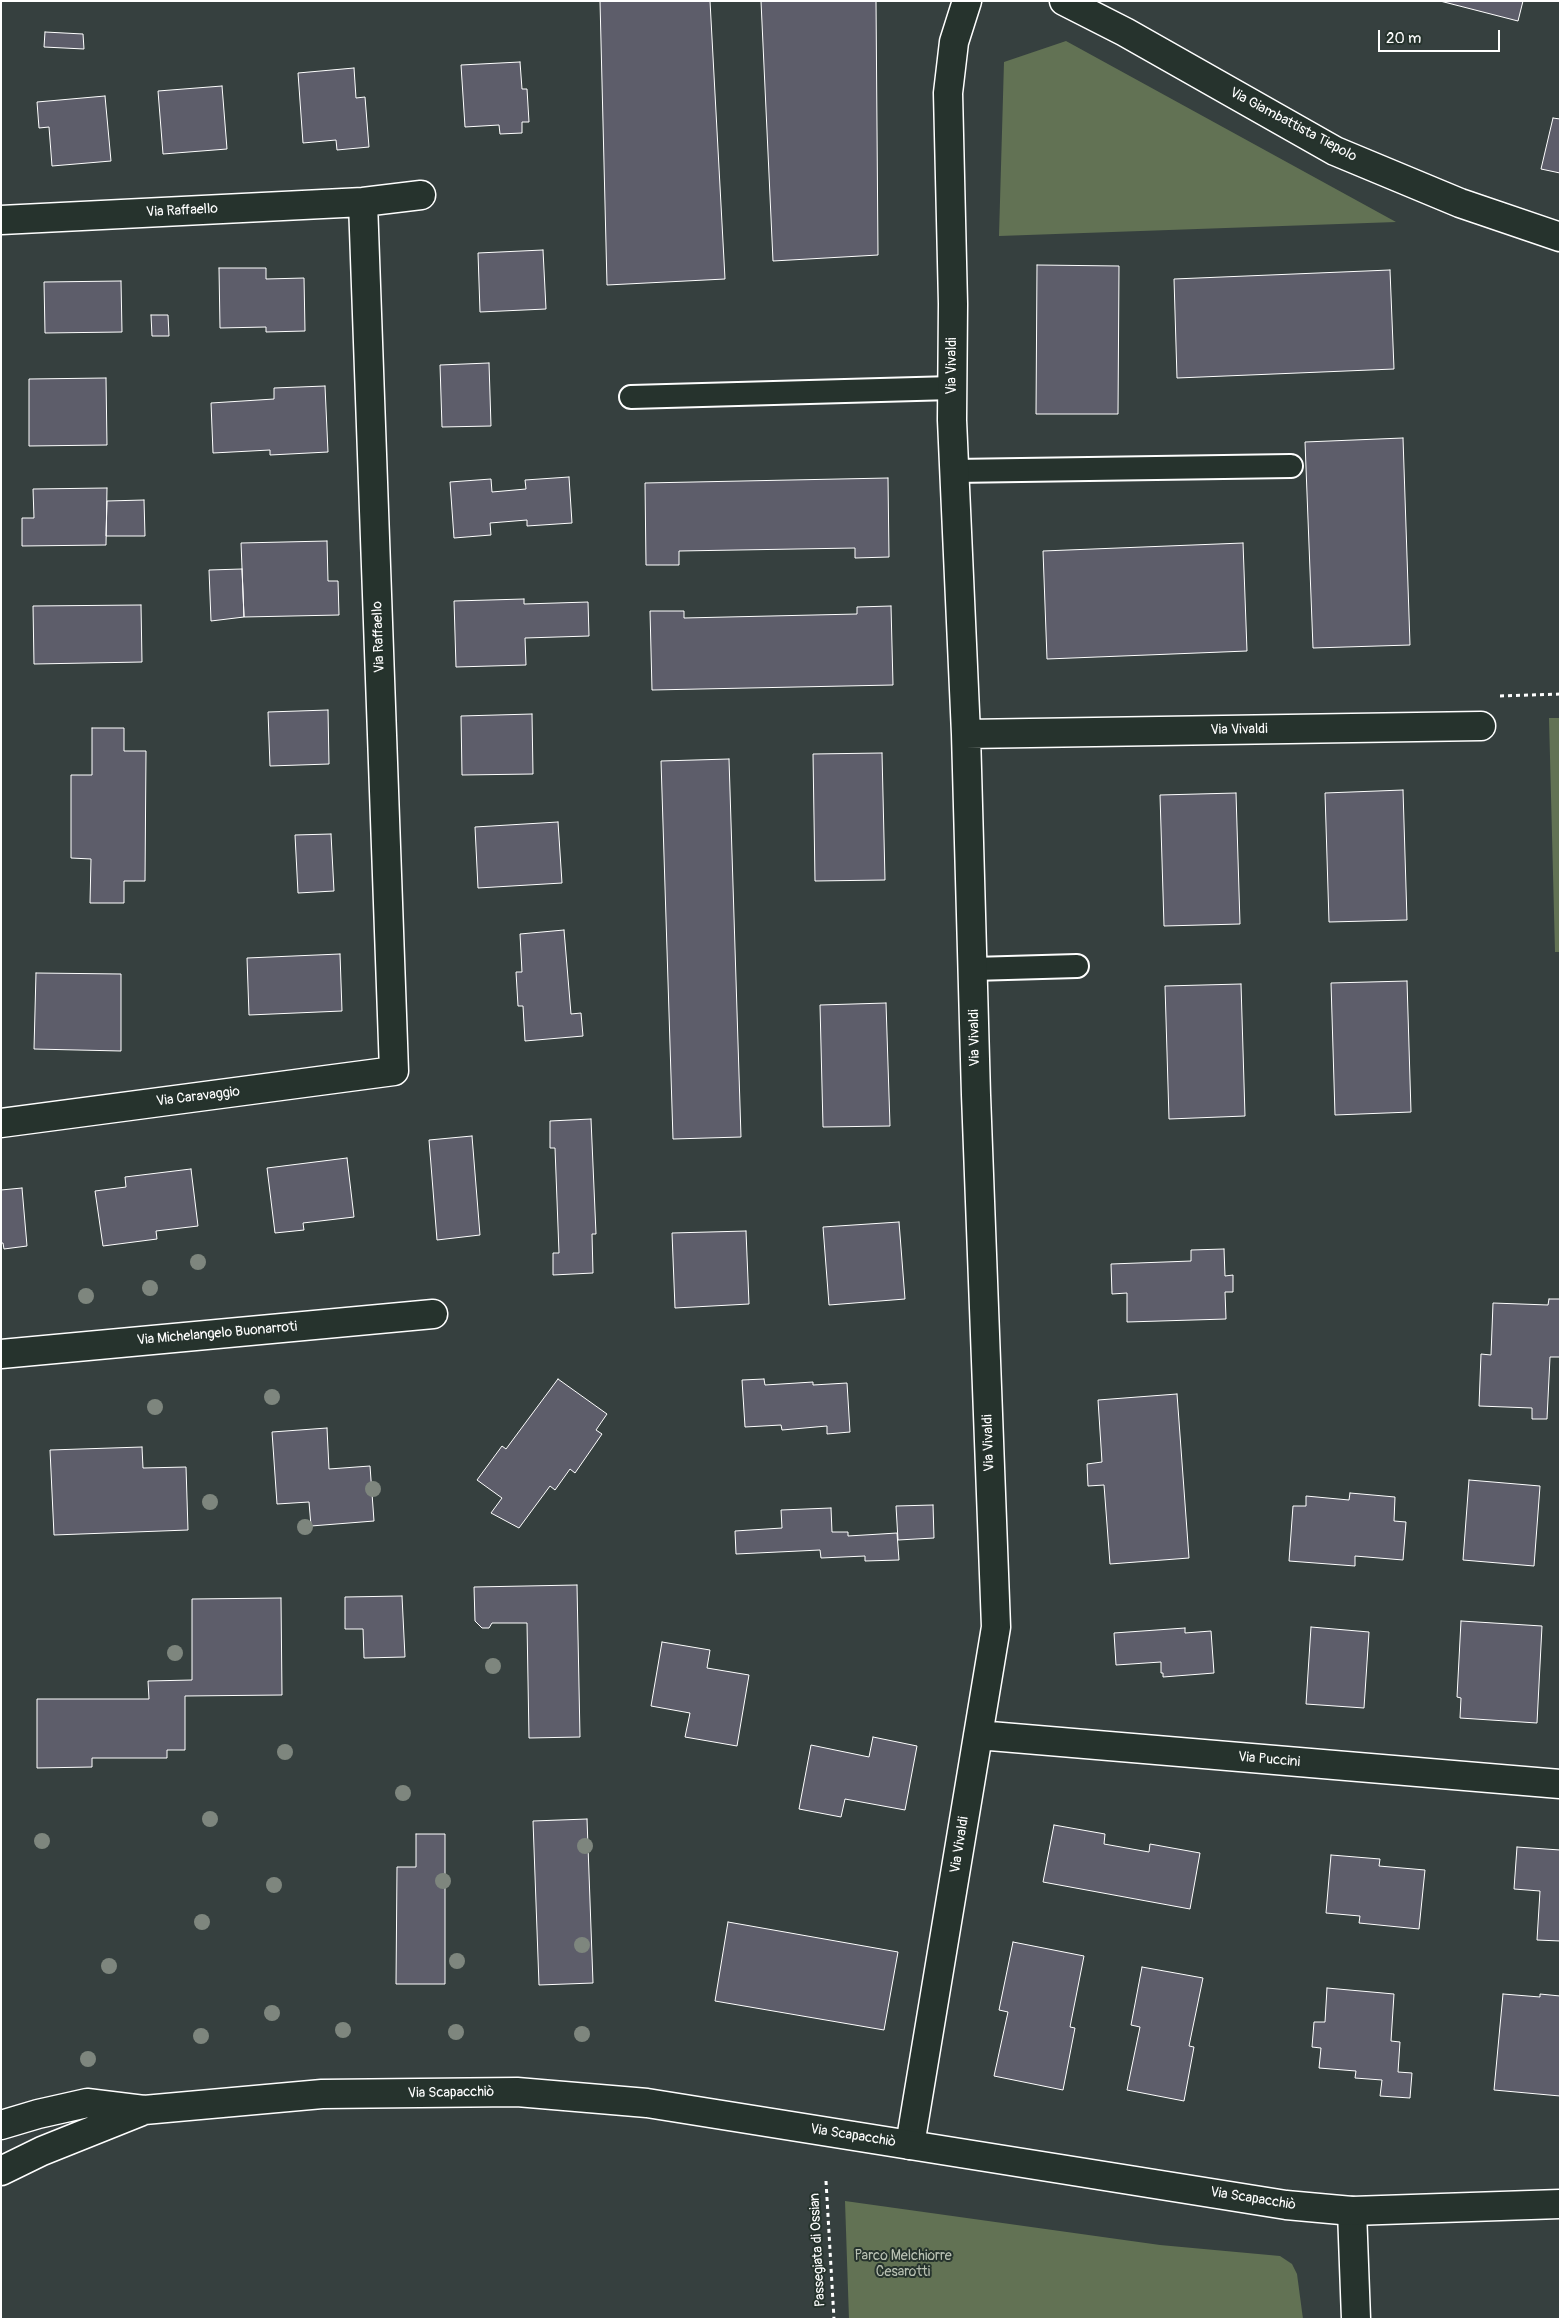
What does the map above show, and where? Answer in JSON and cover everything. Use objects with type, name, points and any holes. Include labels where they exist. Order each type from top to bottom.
[{"type":"street","name":"Via Vivaldi","points":[[910,2145],[996,1627],[966,734],[952,388],[953,304],[948,94],[954,42],[967,1]]},
{"type":"street","name":"Via Giambattista Tiepolo","points":[[1064,1],[1125,32],[1335,151],[1460,204],[1560,237]]},
{"type":"street","name":"Via Raffaello","points":[[1,220],[363,202],[421,195]]},
{"type":"street","name":"Via Raffaello","points":[[363,202],[394,1071]]},
{"type":"street","name":"Via Vivaldi","points":[[966,734],[1482,726]]},
{"type":"street","name":"Via Caravaggio","points":[[1,1122],[394,1071]]},
{"type":"street","name":"Via Michelangelo Buonarroti","points":[[1,1354],[433,1314]]},
{"type":"street","name":"Via Puccini","points":[[978,1735],[1560,1784]]},
{"type":"street","name":"Via Scapacchiò","points":[[1,2125],[87,2103],[144,2110],[322,2094],[517,2092],[647,2103],[1286,2205],[1352,2211],[1560,2204]]},
{"type":"street","name":"Via Scapacchiò","points":[[1,2171],[42,2151],[144,2110]]},
{"type":"street","points":[[1352,2211],[1356,2319]]},
{"type":"lane","points":[[631,396],[952,388]]},
{"type":"lane","points":[[954,471],[1291,466]]},
{"type":"lane","points":[[973,969],[1077,966]]},
{"type":"path","name":"Passegiata di Ossian","points":[[826,2181],[834,2319]]},
{"type":"green space","points":[[1066,41],[1396,222],[999,236],[1004,62]]},
{"type":"green space","points":[[1549,718],[1560,718],[1560,952],[1555,952]]},
{"type":"green space","name":"Parco Melchiorre Cesarotti","points":[[845,2201],[1160,2245],[1280,2256],[1292,2264],[1297,2274],[1303,2319],[849,2319]]},
{"type":"building","points":[[600,1],[710,1],[725,279],[607,285]]},
{"type":"building","points":[[761,1],[876,1],[878,255],[773,261]]},
{"type":"building","points":[[1440,1],[1523,1],[1518,21]]},
{"type":"building","points":[[45,32],[83,34],[84,49],[44,47]]},
{"type":"building","points":[[520,62],[522,89],[527,89],[529,122],[522,122],[522,133],[500,134],[499,125],[465,127],[461,65]]},
{"type":"building","points":[[354,68],[356,98],[365,97],[369,147],[337,150],[336,140],[303,143],[298,73]]},
{"type":"building","points":[[222,86],[227,149],[163,154],[158,91]]},
{"type":"building","points":[[105,96],[111,161],[52,166],[49,127],[39,128],[37,102]]},
{"type":"building","points":[[1553,118],[1560,119],[1560,173],[1541,169]]},
{"type":"building","points":[[543,250],[546,309],[480,312],[478,253]]},
{"type":"building","points":[[1037,265],[1119,266],[1118,414],[1036,414]]},
{"type":"building","points":[[219,268],[266,268],[266,279],[304,278],[305,331],[266,332],[266,327],[220,328]]},
{"type":"building","points":[[1390,270],[1394,369],[1177,378],[1174,279]]},
{"type":"building","points":[[121,281],[122,332],[45,333],[44,282]]},
{"type":"building","points":[[151,315],[168,315],[169,336],[152,336]]},
{"type":"building","points":[[489,363],[491,426],[442,427],[440,365]]},
{"type":"building","points":[[106,378],[107,445],[29,446],[29,379]]},
{"type":"building","points":[[325,386],[328,452],[270,455],[270,450],[213,453],[211,403],[274,399],[274,388]]},
{"type":"building","points":[[1403,438],[1410,645],[1313,648],[1305,442]]},
{"type":"building","points":[[569,477],[572,523],[527,526],[527,520],[490,523],[491,535],[454,538],[450,482],[491,479],[492,492],[526,489],[525,480]]},
{"type":"building","points":[[888,478],[889,557],[855,558],[855,548],[679,551],[679,565],[646,565],[645,483]]},
{"type":"building","points":[[107,488],[106,545],[22,546],[22,518],[34,518],[33,489]]},
{"type":"building","points":[[144,500],[145,536],[106,536],[107,501]]},
{"type":"building","points":[[327,541],[328,581],[338,581],[339,615],[244,617],[241,543]]},
{"type":"building","points":[[1243,543],[1247,651],[1047,659],[1043,551]]},
{"type":"building","points":[[242,569],[244,617],[211,621],[209,570]]},
{"type":"building","points":[[524,599],[524,604],[588,602],[589,636],[525,638],[526,665],[456,667],[454,601]]},
{"type":"building","points":[[141,605],[142,662],[34,664],[33,606]]},
{"type":"building","points":[[891,606],[893,685],[652,690],[650,611],[684,611],[684,618],[857,614],[857,607]]},
{"type":"building","points":[[328,710],[329,764],[270,766],[268,712]]},
{"type":"building","points":[[532,714],[533,774],[462,775],[461,716]]},
{"type":"building","points":[[92,728],[124,728],[124,751],[146,751],[145,881],[124,881],[124,903],[90,903],[91,859],[71,858],[71,775],[92,775]]},
{"type":"building","points":[[882,753],[885,880],[815,881],[813,754]]},
{"type":"building","points":[[729,759],[741,1137],[673,1139],[661,761]]},
{"type":"building","points":[[1403,790],[1407,920],[1329,922],[1325,793]]},
{"type":"building","points":[[1236,793],[1240,924],[1164,926],[1160,795]]},
{"type":"building","points":[[558,822],[562,883],[478,888],[475,827]]},
{"type":"building","points":[[331,834],[334,891],[298,893],[295,835]]},
{"type":"building","points":[[564,930],[571,1014],[581,1013],[583,1036],[525,1041],[523,1006],[518,1006],[516,972],[522,972],[520,934]]},
{"type":"building","points":[[340,954],[342,1011],[249,1015],[247,958]]},
{"type":"building","points":[[36,973],[121,974],[121,1051],[34,1049]]},
{"type":"building","points":[[1407,981],[1411,1112],[1335,1115],[1331,983]]},
{"type":"building","points":[[1241,984],[1245,1116],[1169,1119],[1165,986]]},
{"type":"building","points":[[886,1003],[890,1126],[823,1127],[820,1005]]},
{"type":"building","points":[[591,1119],[596,1234],[592,1234],[593,1273],[553,1275],[553,1253],[559,1253],[555,1148],[550,1148],[550,1121]]},
{"type":"building","points":[[472,1136],[480,1235],[437,1240],[429,1140]]},
{"type":"building","points":[[347,1158],[354,1217],[303,1223],[304,1230],[275,1233],[267,1168]]},
{"type":"building","points":[[191,1169],[198,1226],[156,1231],[157,1239],[103,1246],[95,1191],[126,1187],[125,1177]]},
{"type":"building","points":[[22,1188],[27,1246],[4,1249],[3,1243],[1,1243],[1,1190]]},
{"type":"building","points":[[899,1222],[905,1299],[829,1305],[823,1227]]},
{"type":"building","points":[[746,1231],[749,1304],[675,1308],[672,1233]]},
{"type":"building","points":[[1224,1249],[1225,1276],[1233,1275],[1233,1292],[1225,1292],[1226,1319],[1127,1322],[1127,1293],[1112,1294],[1111,1264],[1191,1261],[1191,1250]]},
{"type":"building","points":[[1549,1299],[1560,1299],[1560,1357],[1550,1357],[1547,1419],[1532,1419],[1532,1408],[1479,1406],[1481,1354],[1491,1355],[1493,1303],[1548,1305]]},
{"type":"building","points":[[558,1379],[607,1414],[596,1430],[602,1434],[575,1473],[570,1469],[555,1490],[550,1486],[519,1528],[491,1513],[502,1498],[477,1480],[502,1446],[506,1449]]},
{"type":"building","points":[[764,1379],[765,1385],[813,1382],[813,1385],[847,1383],[850,1432],[827,1434],[827,1426],[782,1430],[781,1425],[745,1427],[742,1380]]},
{"type":"building","points":[[1177,1394],[1189,1558],[1110,1564],[1104,1485],[1088,1486],[1087,1464],[1102,1462],[1098,1400]]},
{"type":"building","points":[[327,1428],[329,1469],[370,1466],[374,1521],[311,1526],[309,1502],[277,1504],[272,1432]]},
{"type":"building","points":[[142,1447],[143,1468],[186,1467],[188,1530],[54,1535],[50,1450]]},
{"type":"building","points":[[1469,1480],[1540,1486],[1534,1566],[1463,1560]]},
{"type":"building","points":[[1350,1493],[1395,1497],[1394,1521],[1406,1522],[1403,1560],[1355,1556],[1355,1566],[1289,1561],[1293,1506],[1306,1506],[1306,1496],[1349,1500]]},
{"type":"building","points":[[933,1505],[934,1538],[898,1540],[896,1506]]},
{"type":"building","points":[[831,1508],[832,1532],[848,1532],[848,1536],[897,1533],[899,1560],[865,1561],[865,1556],[821,1558],[820,1550],[736,1554],[735,1531],[782,1528],[781,1510]]},
{"type":"building","points":[[577,1585],[580,1737],[529,1738],[527,1623],[492,1623],[489,1628],[482,1628],[475,1621],[474,1587]]},
{"type":"building","points":[[402,1596],[405,1657],[364,1658],[363,1629],[345,1629],[345,1597]]},
{"type":"building","points":[[281,1598],[282,1695],[185,1696],[185,1750],[167,1750],[167,1758],[92,1758],[92,1767],[37,1768],[37,1699],[149,1699],[148,1681],[192,1680],[192,1599]]},
{"type":"building","points":[[1461,1621],[1542,1626],[1537,1723],[1460,1718],[1461,1698],[1457,1697]]},
{"type":"building","points":[[1311,1627],[1369,1632],[1364,1708],[1306,1704]]},
{"type":"building","points":[[1185,1628],[1185,1633],[1211,1631],[1214,1673],[1163,1677],[1161,1662],[1116,1665],[1114,1633]]},
{"type":"building","points":[[662,1642],[710,1650],[707,1668],[749,1675],[737,1746],[685,1737],[690,1713],[651,1706]]},
{"type":"building","points":[[873,1737],[917,1746],[905,1810],[845,1799],[841,1817],[799,1809],[811,1745],[869,1757]]},
{"type":"building","points":[[587,1819],[593,1983],[539,1985],[533,1821]]},
{"type":"building","points":[[1054,1825],[1105,1834],[1104,1844],[1149,1852],[1150,1844],[1200,1853],[1190,1909],[1043,1882]]},
{"type":"building","points":[[416,1834],[445,1834],[445,1984],[396,1984],[397,1867],[416,1867]]},
{"type":"building","points":[[1517,1847],[1560,1850],[1560,1941],[1537,1940],[1540,1891],[1514,1889]]},
{"type":"building","points":[[1331,1855],[1380,1859],[1379,1866],[1425,1870],[1419,1929],[1359,1923],[1360,1916],[1326,1913]]},
{"type":"building","points":[[728,1922],[898,1952],[884,2030],[715,2001]]},
{"type":"building","points":[[1013,1942],[1084,1956],[1070,2027],[1075,2028],[1063,2090],[994,2076],[1008,2012],[999,2010]]},
{"type":"building","points":[[1142,1967],[1203,1978],[1189,2046],[1194,2047],[1184,2101],[1127,2090],[1140,2027],[1131,2025]]},
{"type":"building","points":[[1327,1988],[1394,1994],[1391,2041],[1400,2042],[1398,2072],[1412,2073],[1410,2098],[1380,2096],[1382,2080],[1355,2078],[1356,2071],[1319,2068],[1321,2048],[1312,2047],[1314,2022],[1325,2022]]},
{"type":"building","points":[[1503,1994],[1540,1997],[1540,1994],[1560,1996],[1560,2096],[1494,2090]]}]
